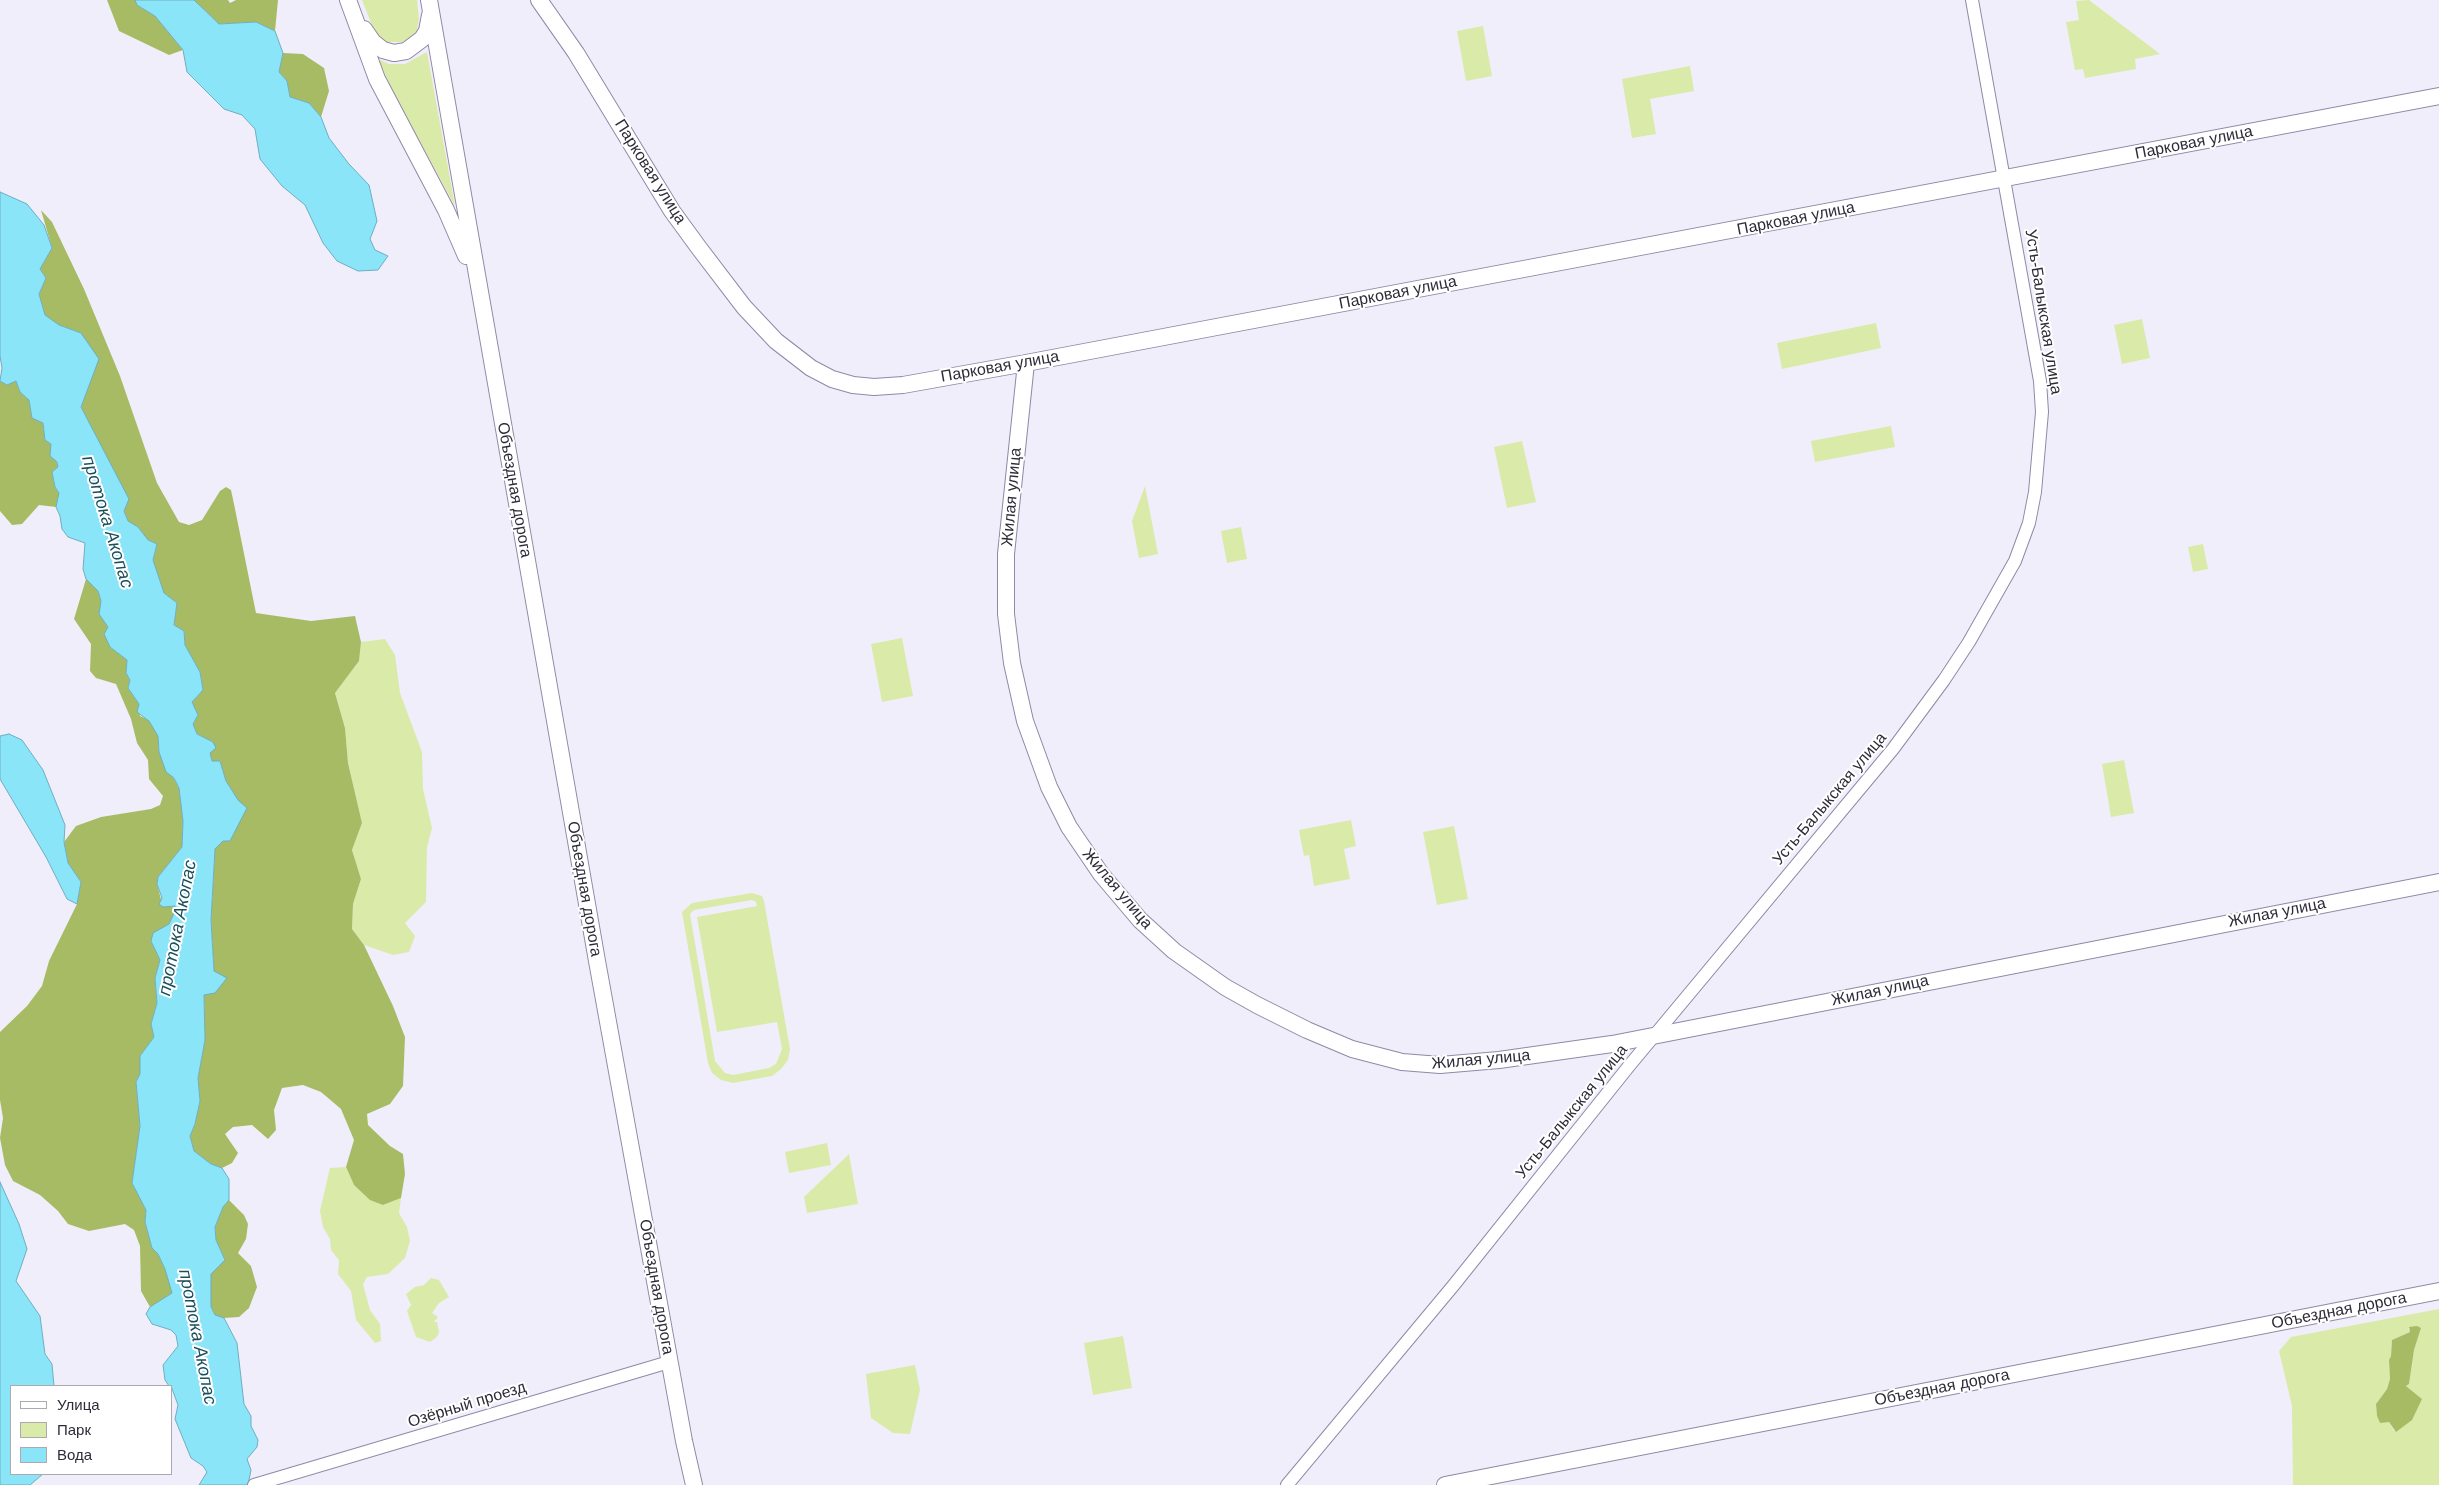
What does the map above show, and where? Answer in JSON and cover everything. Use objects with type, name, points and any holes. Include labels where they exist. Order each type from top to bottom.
[{"type":"main road","name":"Парковая улица","points":[[539,0],[576,54],[672,210],[698,248],[744,307],[766,331],[795,357],[832,379],[853,385],[874,387],[903,385],[1026,363],[2005,180],[2439,96]]},
{"type":"main road","points":[[351,7],[373,42],[383,50],[394,53],[406,51],[422,39],[427,31],[430,6]]},
{"type":"main road","points":[[430,6],[479,291]]},
{"type":"main road","points":[[351,7],[377,79],[446,210],[479,291]]},
{"type":"main road","name":"Объездная дорога","points":[[479,291],[669,1362],[694,1485]]},
{"type":"main road","name":"Жилая улица","points":[[1026,363],[1014,464],[1006,570],[1008,638],[1017,691],[1039,764],[1069,827],[1101,874],[1140,920],[1174,951],[1226,987],[1307,1030],[1373,1056],[1420,1064],[1464,1064],[1653,1037],[1967,973],[2439,882]]},
{"type":"main road","name":"Объездная дорога","points":[[1445,1485],[2439,1291]]},
{"type":"street","name":"Усть-Балыкская улица","points":[[1287,1485],[1453,1286],[1653,1037],[1908,729],[1944,680],[1986,616],[2023,542],[2035,492],[2040,452],[2042,404],[2036,351],[1972,0]]},
{"type":"street","name":"Озёрный проезд","points":[[254,1485],[669,1362]]},
{"type":"green space","points":[[107,0],[135,0],[137,5],[155,16],[183,50],[169,55],[119,31]]},
{"type":"green space","points":[[194,0],[228,0],[230,3],[236,0],[278,0],[275,31],[256,22],[219,24]]},
{"type":"green space","points":[[362,0],[417,0],[419,19],[417,31],[411,38],[403,42],[385,42],[378,37],[373,28]]},
{"type":"green space","points":[[2089,0],[2160,54],[2135,59],[2136,69],[2085,78],[2083,69],[2075,70],[2066,22],[2079,20],[2076,1]]},
{"type":"green space","points":[[1483,26],[1492,76],[1466,81],[1457,31]]},
{"type":"green space","points":[[427,52],[455,206],[394,94],[378,59],[389,64],[405,64]]},
{"type":"green space","points":[[283,53],[303,54],[324,68],[329,91],[321,117],[309,103],[290,97],[287,81],[279,72]]},
{"type":"green space","points":[[1690,66],[1694,91],[1650,99],[1656,134],[1632,138],[1622,79]]},
{"type":"green space","points":[[41,210],[52,222],[84,289],[120,376],[157,483],[179,522],[189,525],[202,520],[220,491],[226,487],[231,490],[256,613],[311,621],[355,616],[361,642],[359,661],[335,693],[345,728],[348,763],[362,823],[352,850],[361,879],[353,904],[352,929],[364,945],[393,1006],[405,1037],[403,1086],[390,1104],[367,1114],[368,1125],[390,1146],[403,1154],[405,1174],[401,1198],[383,1205],[370,1200],[354,1185],[346,1167],[354,1140],[341,1109],[321,1092],[303,1085],[282,1088],[274,1110],[276,1130],[268,1139],[252,1125],[233,1127],[225,1134],[238,1153],[232,1163],[222,1168],[211,1164],[194,1151],[190,1136],[195,1124],[200,1101],[198,1078],[205,1040],[204,995],[214,971],[211,920],[215,849],[223,841],[238,800],[226,781],[220,761],[212,761],[210,753],[213,742],[197,734],[193,724],[198,715],[192,702],[203,690],[200,672],[185,645],[184,631],[174,625],[177,603],[164,593],[153,560],[157,544],[148,540],[138,527],[128,521],[124,511],[128,499],[81,407],[93,374],[81,333],[59,325],[45,316],[39,294],[46,278],[40,269],[52,248]]},
{"type":"green space","points":[[2142,319],[2150,358],[2122,364],[2114,325]]},
{"type":"green space","points":[[1876,323],[1881,348],[1782,369],[1777,343]]},
{"type":"green space","points":[[0,381],[7,385],[16,381],[20,392],[29,400],[32,417],[43,423],[45,440],[51,444],[58,467],[52,472],[55,487],[59,493],[56,507],[39,505],[22,524],[12,525],[0,511]]},
{"type":"green space","points":[[1891,426],[1895,447],[1815,462],[1811,441]]},
{"type":"green space","points":[[1522,441],[1536,502],[1507,508],[1494,447]]},
{"type":"green space","points":[[1145,486],[1158,554],[1139,558],[1132,521]]},
{"type":"green space","points":[[1241,527],[1247,559],[1227,563],[1221,531]]},
{"type":"green space","points":[[2203,544],[2208,569],[2193,572],[2188,547]]},
{"type":"green space","points":[[86,579],[98,591],[101,601],[100,614],[108,627],[110,647],[127,660],[126,673],[130,680],[128,688],[139,704],[140,716],[149,720],[158,736],[159,752],[179,788],[183,821],[182,847],[158,877],[157,884],[163,907],[175,906],[175,912],[169,924],[151,941],[160,960],[155,978],[157,1003],[151,1024],[154,1037],[140,1056],[140,1074],[136,1082],[140,1126],[132,1183],[146,1210],[145,1222],[152,1248],[158,1254],[172,1288],[172,1294],[150,1307],[141,1291],[140,1246],[134,1230],[125,1224],[89,1231],[68,1224],[58,1211],[40,1195],[13,1181],[5,1165],[0,1138],[3,1118],[0,1100],[0,1032],[27,1006],[42,986],[49,961],[77,904],[81,882],[68,863],[64,842],[76,826],[101,817],[151,809],[160,805],[163,796],[149,779],[148,760],[137,743],[131,719],[116,684],[96,678],[90,671],[91,644],[74,619]]},
{"type":"green space","points":[[902,638],[913,696],[882,702],[871,644]]},
{"type":"green space","points":[[385,639],[395,655],[400,693],[422,752],[423,789],[432,828],[427,847],[426,902],[405,923],[415,936],[409,952],[393,955],[364,945],[352,929],[353,904],[361,879],[352,850],[362,823],[348,763],[345,728],[335,693],[359,661],[361,642]]},
{"type":"green space","points":[[2124,760],[2134,813],[2111,817],[2102,764]]},
{"type":"green space","points":[[1351,820],[1356,846],[1344,849],[1350,879],[1314,886],[1309,855],[1304,856],[1299,830]]},
{"type":"green space","points":[[1454,826],[1468,899],[1437,905],[1423,832]]},
{"type":"green space","points":[[752,893],[762,896],[790,1049],[788,1060],[772,1076],[733,1083],[721,1080],[712,1073],[708,1063],[682,912],[692,903]],"holes":[[[752,900],[756,902],[757,906],[697,917],[717,1032],[777,1022],[782,1049],[776,1064],[769,1068],[733,1075],[725,1073],[715,1061],[690,914],[694,910]]]},
{"type":"green space","points":[[827,1143],[831,1165],[789,1173],[785,1152]]},
{"type":"green space","points":[[849,1154],[858,1204],[807,1213],[804,1197]]},
{"type":"green space","points":[[346,1167],[354,1185],[383,1205],[401,1198],[399,1213],[407,1227],[410,1241],[405,1258],[388,1274],[367,1277],[363,1284],[370,1310],[380,1324],[381,1341],[375,1343],[356,1320],[351,1291],[338,1274],[339,1260],[331,1250],[330,1239],[323,1227],[320,1211],[330,1168]]},
{"type":"green space","points":[[229,1200],[244,1215],[248,1224],[246,1239],[238,1253],[251,1266],[257,1287],[249,1308],[239,1317],[224,1318],[215,1315],[211,1307],[211,1274],[225,1260],[216,1240],[215,1227],[223,1207]]},
{"type":"green space","points":[[431,1278],[439,1280],[449,1297],[439,1303],[432,1313],[438,1317],[434,1322],[437,1322],[439,1332],[437,1337],[430,1342],[416,1337],[407,1311],[411,1305],[406,1294],[415,1287],[424,1285]]},
{"type":"green space","points":[[2439,1309],[2439,1485],[2293,1485],[2292,1406],[2279,1351],[2291,1337]],"holes":[[[2408,1328],[2421,1328],[2414,1350],[2409,1384],[2406,1386],[2422,1399],[2394,1431],[2386,1420],[2380,1423],[2376,1404],[2387,1389],[2390,1379],[2389,1360],[2392,1340],[2410,1332]]]},
{"type":"green space","points":[[2417,1326],[2421,1328],[2414,1350],[2409,1384],[2406,1386],[2422,1399],[2412,1420],[2396,1432],[2389,1422],[2380,1423],[2376,1404],[2387,1389],[2390,1379],[2389,1360],[2392,1340],[2410,1332],[2409,1327]]},
{"type":"green space","points":[[1123,1336],[1132,1388],[1093,1395],[1084,1343]]},
{"type":"green space","points":[[915,1365],[920,1390],[910,1434],[893,1433],[871,1418],[866,1374]]},
{"type":"water","points":[[135,0],[194,0],[219,24],[256,22],[275,31],[283,53],[279,72],[287,81],[290,97],[309,103],[321,117],[329,138],[349,164],[369,185],[377,221],[370,239],[375,250],[388,256],[378,270],[358,271],[337,261],[323,243],[305,205],[282,186],[260,159],[255,129],[242,115],[224,109],[187,72],[183,50],[155,16],[137,5]]},
{"type":"water","name":"протока Акопас","points":[[0,192],[27,204],[44,225],[52,248],[40,269],[46,278],[39,294],[45,315],[59,325],[81,333],[99,359],[81,407],[129,499],[124,511],[128,521],[138,527],[148,540],[157,544],[153,560],[164,593],[177,603],[174,625],[184,631],[185,645],[200,672],[203,690],[192,702],[198,715],[193,724],[197,734],[213,742],[216,748],[210,753],[212,761],[220,761],[226,781],[238,800],[247,808],[230,841],[223,841],[215,849],[211,920],[214,971],[227,978],[215,993],[204,995],[205,1040],[198,1078],[200,1101],[195,1124],[190,1136],[194,1151],[211,1164],[222,1168],[229,1179],[229,1200],[223,1207],[215,1227],[216,1240],[225,1260],[211,1274],[211,1307],[215,1315],[224,1318],[237,1343],[244,1404],[251,1416],[251,1426],[258,1440],[257,1447],[247,1459],[251,1470],[248,1485],[199,1485],[207,1472],[203,1466],[191,1458],[175,1419],[178,1405],[172,1385],[168,1385],[165,1380],[163,1365],[178,1346],[176,1335],[171,1330],[152,1324],[146,1314],[150,1307],[172,1293],[165,1269],[158,1254],[152,1248],[145,1222],[146,1210],[132,1183],[140,1126],[136,1082],[140,1074],[140,1056],[154,1037],[151,1024],[157,1003],[155,978],[160,960],[151,941],[153,933],[169,924],[175,911],[175,906],[163,907],[159,904],[162,898],[157,884],[158,877],[182,847],[183,821],[179,788],[174,778],[166,772],[159,752],[158,736],[149,721],[137,712],[139,704],[128,688],[130,680],[126,673],[127,660],[110,647],[104,634],[108,627],[99,614],[101,601],[98,591],[86,579],[83,569],[85,543],[68,537],[62,529],[56,507],[59,493],[55,487],[52,472],[58,467],[57,462],[50,456],[51,444],[45,440],[43,423],[32,418],[29,400],[20,392],[16,381],[7,385],[0,381],[2,368],[0,356]]},
{"type":"water","points":[[9,734],[22,740],[43,770],[65,825],[64,842],[68,863],[81,882],[77,904],[67,899],[46,857],[0,779],[0,736]]},
{"type":"water","points":[[0,1182],[19,1224],[27,1249],[16,1281],[40,1316],[45,1354],[52,1364],[54,1385],[10,1385],[10,1475],[42,1475],[30,1485],[0,1485]]}]
